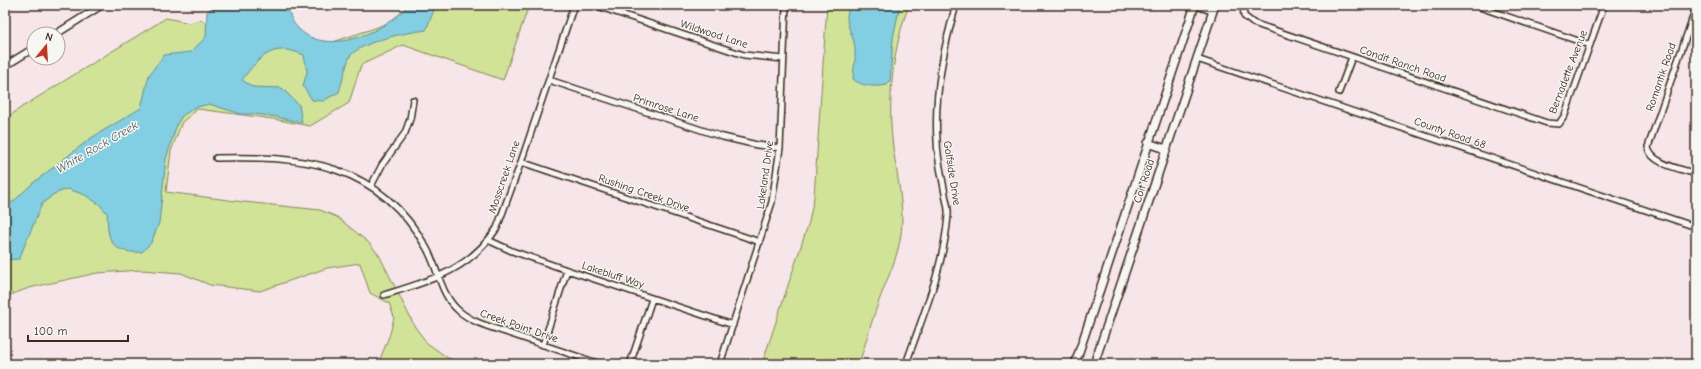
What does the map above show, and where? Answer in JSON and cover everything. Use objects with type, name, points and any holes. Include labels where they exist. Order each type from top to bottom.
[{"type":"main road","name":"Coit Road","points":[[1075,364],[1195,5]]},
{"type":"main road","name":"Coit Road","points":[[1094,364],[1214,8]]},
{"type":"main road","points":[[1148,143],[1166,149]]},
{"type":"street","points":[[66,28],[102,5]]},
{"type":"street","name":"Mosscreek Lane","points":[[384,295],[438,278],[455,269],[470,259],[497,228],[574,5]]},
{"type":"street","name":"Wildwood Lane","points":[[594,5],[744,55],[783,59]]},
{"type":"street","name":"Lakeland Drive","points":[[720,364],[772,202],[780,148],[786,5]]},
{"type":"street","name":"Golfside Drive","points":[[906,364],[936,278],[946,242],[948,213],[936,141],[937,104],[940,69],[945,43],[956,5]]},
{"type":"street","points":[[1195,5],[1214,8]]},
{"type":"street","name":"Condit Ranch Road","points":[[1243,5],[1244,15],[1253,23],[1547,123],[1559,124]]},
{"type":"street","points":[[1474,5],[1590,45]]},
{"type":"street","name":"Bernadette Avenue","points":[[1559,124],[1565,115],[1604,5]]},
{"type":"street","name":"Romantik Road","points":[[1696,8],[1648,143],[1649,153],[1656,161],[1696,174]]},
{"type":"street","points":[[5,66],[26,53]]},
{"type":"street","points":[[1339,92],[1352,57]]},
{"type":"street","name":"County Road 68","points":[[1197,58],[1696,227]]},
{"type":"street","name":"Primrose Lane","points":[[549,80],[723,137],[757,145],[780,148]]},
{"type":"street","points":[[371,186],[382,165],[405,133],[410,120],[413,100]]},
{"type":"street","name":"Creek Point Drive","points":[[216,158],[250,157],[286,159],[313,163],[347,173],[371,186],[388,199],[412,225],[431,257],[438,278],[450,300],[458,310],[470,319],[600,364]]},
{"type":"street","name":"Rushing Creek Drive","points":[[521,162],[760,242]]},
{"type":"street","name":"Lakebluff Way","points":[[488,240],[512,251],[733,325]]},
{"type":"street","points":[[543,345],[567,270]]},
{"type":"street","points":[[630,364],[652,299]]},
{"type":"green space","points":[[413,5],[529,5],[503,80],[403,45],[361,65],[349,103],[310,126],[273,119],[198,109],[182,122],[171,151],[166,192],[320,210],[337,217],[368,242],[379,255],[415,327],[427,343],[448,358],[465,364],[378,364],[390,334],[394,317],[389,303],[370,293],[360,263],[327,268],[260,291],[210,285],[181,273],[141,270],[97,273],[29,288],[5,297],[5,119],[166,18],[190,23],[199,20],[321,46],[375,28],[407,15]]},
{"type":"green space","points":[[827,5],[909,5],[899,37],[891,88],[892,139],[902,210],[900,241],[895,260],[874,314],[859,364],[762,364],[809,222],[814,197]]},
{"type":"water","name":"White Rock Creek","points":[[214,5],[287,5],[290,16],[295,25],[309,36],[323,41],[339,41],[355,38],[371,32],[398,15],[408,5],[436,5],[426,30],[386,38],[357,50],[350,56],[339,92],[323,101],[312,100],[303,86],[307,72],[304,55],[293,51],[276,51],[268,53],[255,64],[242,80],[253,87],[282,88],[299,105],[302,123],[277,117],[241,114],[209,104],[194,108],[182,116],[177,124],[166,159],[159,223],[151,243],[142,252],[122,250],[114,245],[109,235],[107,213],[99,204],[85,195],[68,189],[54,194],[42,204],[19,259],[5,260],[5,209],[33,183],[91,138],[141,108],[149,75],[164,55],[191,52],[206,37],[207,12]]},
{"type":"water","points":[[851,5],[900,5],[893,38],[890,81],[887,85],[869,86],[861,84],[853,79],[855,58],[854,45],[847,22],[848,11]]}]
